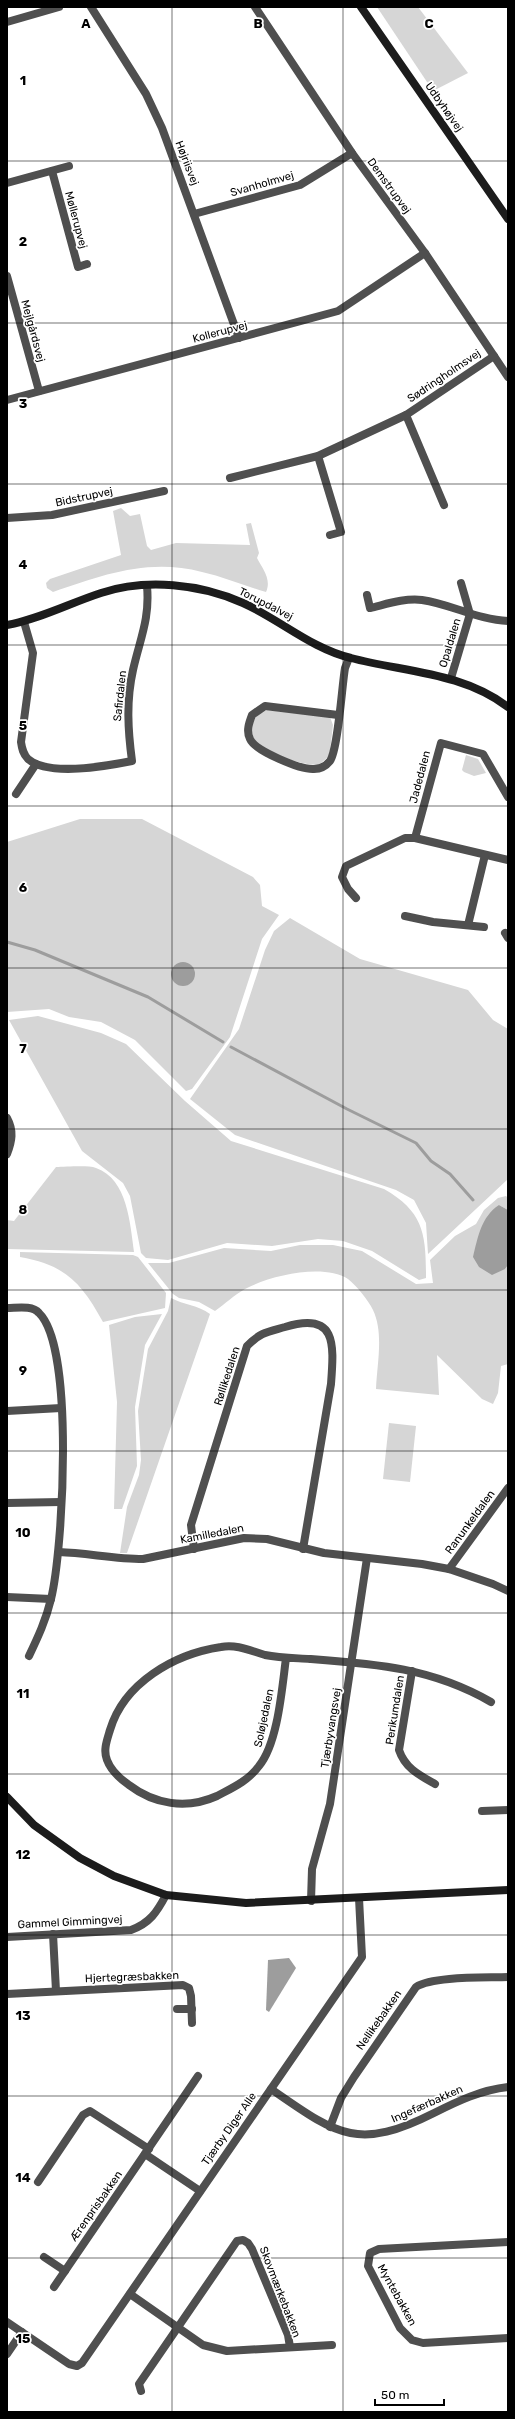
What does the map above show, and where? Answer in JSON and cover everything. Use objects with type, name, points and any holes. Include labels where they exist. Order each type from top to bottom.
[{"type":"street","points":[[7,22],[59,7]]},
{"type":"street","name":"Højriisvej","points":[[91,7],[146,94],[162,128],[239,338]]},
{"type":"street","name":"Demstrupvej","points":[[255,7],[352,153],[425,253],[508,377]]},
{"type":"street","name":"Udbyhøjvej","points":[[362,7],[508,219]]},
{"type":"street","name":"Svanholmvej","points":[[194,214],[300,185],[352,153]]},
{"type":"street","points":[[7,183],[69,166]]},
{"type":"street","name":"Møllerupvej","points":[[52,170],[78,267],[86,264]]},
{"type":"street","name":"Kollerupvej","points":[[7,400],[338,311],[425,253]]},
{"type":"street","name":"Mejlgårdsvej","points":[[7,276],[38,391]]},
{"type":"street","name":"Sødringholmsvej","points":[[230,478],[318,456],[406,415],[494,356]]},
{"type":"street","name":"Sødringholmsvej","points":[[406,415],[444,505]]},
{"type":"street","points":[[318,456],[341,532],[330,535]]},
{"type":"street","name":"Bidstrupvej","points":[[7,518],[52,515],[164,491]]},
{"type":"street","name":"Opaldalen","points":[[451,678],[470,614],[461,583]]},
{"type":"street","name":"Torupdalvej","points":[[7,625],[24,622],[103,592],[147,586],[172,586],[220,594],[249,606],[328,649],[349,658],[451,678],[481,690],[508,707]]},
{"type":"street","name":"Safirdalen","points":[[36,764],[68,769],[98,769],[132,761],[126,723],[133,671],[147,618],[147,586]]},
{"type":"street","name":"Opaldalen","points":[[366,595],[370,608],[402,600],[420,600],[470,614],[508,621]]},
{"type":"street","points":[[16,794],[36,764],[23,752],[21,742],[33,653],[24,622]]},
{"type":"street","points":[[338,715],[265,706],[252,715],[248,734],[252,742],[262,751],[309,769],[324,767],[331,760],[338,715],[344,668],[349,658]]},
{"type":"street","name":"Jadedalen","points":[[415,838],[441,743],[483,754],[508,797]]},
{"type":"street","points":[[356,898],[348,889],[342,877],[346,866],[398,840],[415,838],[508,860]]},
{"type":"street","points":[[468,925],[485,855]]},
{"type":"street","points":[[405,916],[433,922],[484,928]]},
{"type":"street","points":[[7,1118],[11,1125],[12,1140],[7,1154]]},
{"type":"street","points":[[7,1308],[28,1308],[38,1311],[46,1321],[53,1340],[57,1360],[61,1408],[61,1502],[59,1552],[51,1599],[43,1628],[29,1656]]},
{"type":"street","name":"Røllikedalen","points":[[194,1549],[191,1525],[247,1346],[258,1335],[302,1322],[313,1321],[323,1326],[329,1335],[333,1358],[331,1384],[303,1549]]},
{"type":"street","points":[[7,1411],[61,1408]]},
{"type":"street","name":"Ranunkeldalen","points":[[449,1569],[508,1488]]},
{"type":"street","points":[[7,1502],[61,1502]]},
{"type":"street","name":"Kamilledalen","points":[[59,1552],[100,1554],[126,1559],[143,1558],[244,1538],[267,1538],[303,1549],[367,1558]]},
{"type":"street","name":"Ranunkeldalen","points":[[367,1558],[449,1569],[493,1584],[508,1591]]},
{"type":"street","name":"Tjærbyvangsvej","points":[[311,1901],[312,1869],[330,1804],[367,1558]]},
{"type":"street","points":[[7,1597],[51,1599]]},
{"type":"street","name":"Soløjedalen","points":[[286,1658],[269,1751],[259,1767],[238,1786],[208,1800],[184,1804],[159,1802],[137,1791],[116,1775],[106,1759],[105,1745],[112,1722],[130,1693],[157,1670],[196,1652],[223,1646],[245,1648],[266,1655],[286,1658],[352,1662]]},
{"type":"street","name":"Perikumdalen","points":[[352,1662],[412,1671],[463,1686],[491,1702]]},
{"type":"street","name":"Perikumdalen","points":[[412,1671],[398,1750],[403,1762],[413,1771],[435,1784]]},
{"type":"street","points":[[7,1797],[34,1825],[80,1858],[114,1876],[166,1895],[246,1903],[311,1901],[508,1890]]},
{"type":"street","points":[[482,1811],[508,1810]]},
{"type":"street","name":"Gammel Gimmingvej","points":[[7,1937],[131,1930],[144,1925],[156,1914],[166,1895]]},
{"type":"street","name":"Tjærby Diger Alle","points":[[22,2332],[69,2364],[77,2366],[82,2363],[362,1957],[359,1898]]},
{"type":"street","points":[[53,1934],[56,1991]]},
{"type":"street","name":"Nellikebakken","points":[[330,2127],[341,2098],[416,1988],[423,1983],[435,1981],[508,1977]]},
{"type":"street","name":"Hjertegræsbakken","points":[[7,1994],[182,1985],[189,1988],[192,2023]]},
{"type":"street","points":[[177,2009],[192,2009]]},
{"type":"street","name":"Ærenprisbakken","points":[[54,2287],[198,2076]]},
{"type":"street","name":"Ingefærbakken","points":[[271,2089],[318,2122],[330,2127],[366,2136],[386,2133],[414,2123],[464,2098],[508,2087]]},
{"type":"street","points":[[38,2182],[83,2115],[90,2111],[200,2191]]},
{"type":"street","name":"Skovmærkebakken","points":[[141,2391],[139,2384],[177,2327],[233,2245],[243,2240],[248,2243],[252,2249],[288,2335],[290,2347]]},
{"type":"street","name":"Myntebakken","points":[[508,2242],[379,2249],[370,2253],[368,2266],[400,2328],[412,2340],[423,2343],[508,2338]]},
{"type":"street","points":[[44,2257],[65,2270]]},
{"type":"street","name":"Skovmærkebakken","points":[[130,2294],[203,2345],[214,2349],[227,2351],[332,2345]]},
{"type":"street","points":[[7,2322],[22,2332],[7,2354]]},
{"type":"shaded area","points":[[377,7],[418,7],[468,73],[433,91]]},
{"type":"shaded area","points":[[121,508],[130,516],[140,514],[147,546],[151,550],[176,543],[250,545],[246,524],[251,523],[259,553],[257,558],[267,578],[268,587],[266,592],[202,572],[182,568],[163,567],[126,570],[53,592],[47,588],[46,583],[50,579],[121,555],[113,511]]},
{"type":"shaded area","points":[[267,710],[330,717],[333,725],[329,756],[320,764],[314,765],[288,759],[263,748],[255,740],[251,729],[252,724],[258,715]]},
{"type":"shaded area","points":[[466,755],[478,759],[486,773],[474,776],[464,772],[462,770]]},
{"type":"shaded area","points":[[80,819],[142,819],[253,877],[260,885],[262,906],[279,915],[262,939],[230,1037],[192,1089],[186,1091],[135,1040],[101,1022],[69,1017],[49,1009],[7,1012],[7,842]]},
{"type":"shaded area","points":[[290,918],[360,959],[468,990],[493,1020],[508,1029],[508,1179],[428,1254],[426,1223],[414,1200],[396,1190],[235,1135],[190,1099],[239,1029],[265,950],[274,931]]},
{"type":"shaded area","points":[[183,962],[188,963],[194,969],[194,979],[188,985],[183,986],[178,985],[172,979],[171,974],[172,969],[178,963]]},
{"type":"shaded area","points":[[38,1016],[101,1033],[126,1044],[185,1101],[231,1141],[384,1189],[407,1206],[415,1216],[420,1226],[425,1249],[426,1278],[419,1280],[372,1251],[343,1241],[318,1239],[272,1246],[227,1243],[168,1260],[146,1258],[141,1253],[130,1196],[123,1183],[82,1151],[9,1020]]},
{"type":"shaded area","points":[[82,1166],[96,1168],[107,1174],[115,1182],[126,1204],[134,1252],[7,1249],[7,1220],[14,1221],[56,1167]]},
{"type":"shaded area","points":[[506,1196],[508,1198],[508,1210],[499,1205],[505,1269],[508,1265],[508,1364],[501,1366],[498,1393],[493,1404],[482,1399],[437,1355],[439,1395],[376,1389],[379,1339],[373,1310],[359,1289],[348,1279],[337,1274],[325,1272],[296,1273],[268,1280],[255,1284],[241,1291],[215,1311],[199,1302],[179,1298],[173,1294],[148,1263],[169,1263],[224,1248],[271,1251],[300,1245],[333,1245],[362,1251],[416,1284],[433,1283],[430,1260],[455,1236],[476,1224],[484,1210],[498,1198]]},
{"type":"shaded area","points":[[499,1205],[508,1210],[508,1265],[505,1269],[492,1275],[479,1267],[473,1257],[484,1221]]},
{"type":"shaded area","points":[[20,1252],[133,1255],[138,1257],[166,1293],[165,1308],[103,1322],[87,1296],[70,1278],[49,1265],[36,1260],[20,1257]]},
{"type":"shaded area","points":[[171,1298],[201,1309],[210,1314],[127,1553],[120,1553],[127,1507],[139,1475],[141,1460],[138,1411],[148,1349],[168,1311]]},
{"type":"shaded area","points":[[162,1314],[145,1345],[135,1407],[137,1466],[122,1509],[114,1509],[117,1402],[109,1325],[135,1317]]},
{"type":"shaded area","points":[[389,1423],[416,1426],[410,1482],[383,1479]]},
{"type":"shaded area","points":[[289,1958],[296,1968],[269,2012],[266,2010],[268,1960]]},
{"type":"waterway","points":[[7,942],[35,950],[148,997],[223,1042]]},
{"type":"waterway","points":[[231,1047],[347,1109],[416,1143],[431,1161],[450,1174],[473,1200]]}]
